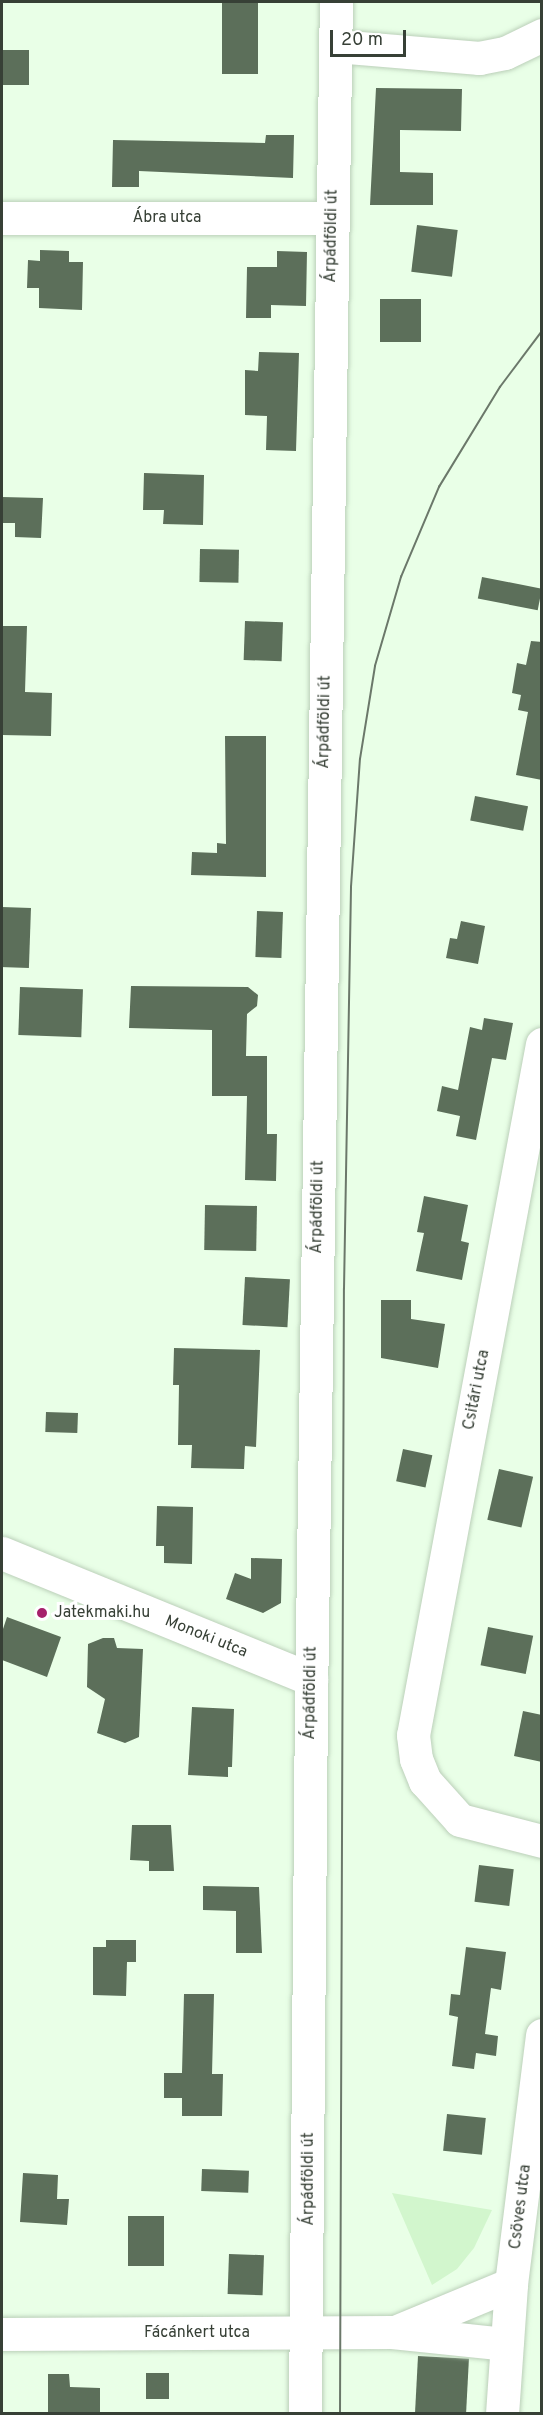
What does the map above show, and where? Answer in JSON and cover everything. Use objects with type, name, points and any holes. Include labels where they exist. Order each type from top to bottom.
[{"type":"street","name":"Árpádföldi út","points":[[305,2414],[308,2332],[311,1679],[336,2]]},
{"type":"street","points":[[336,46],[479,58],[506,53],[542,35]]},
{"type":"street","name":"Ábra utca","points":[[2,219],[333,218]]},
{"type":"street","name":"Csitári utca","points":[[542,1044],[413,1735],[416,1759],[425,1781],[459,1820],[542,1841]]},
{"type":"street","name":"Monoki utca","points":[[2,1553],[311,1679]]},
{"type":"street","name":"Csöves utca","points":[[502,2414],[511,2284],[542,2035]]},
{"type":"street","name":"Fácánkert utca","points":[[392,2332],[511,2284]]},
{"type":"street","name":"Fácánkert utca","points":[[2,2334],[392,2332],[506,2344]]},
{"type":"green space","points":[[392,2193],[492,2210],[474,2248],[457,2269],[432,2285]]},
{"type":"building","points":[[222,2],[258,2],[258,74],[222,74]]},
{"type":"building","points":[[2,50],[29,50],[29,85],[2,85]]},
{"type":"building","points":[[376,88],[462,89],[461,131],[400,130],[400,172],[433,173],[433,205],[370,205]]},
{"type":"building","points":[[266,135],[294,135],[293,178],[139,171],[139,187],[112,187],[113,140],[265,143]]},
{"type":"building","points":[[417,225],[458,230],[452,277],[411,272]]},
{"type":"building","points":[[40,250],[69,251],[69,262],[83,262],[82,310],[39,308],[39,288],[27,288],[28,260],[40,261]]},
{"type":"building","points":[[277,251],[307,252],[306,306],[271,305],[271,318],[246,318],[247,267],[277,267]]},
{"type":"building","points":[[380,299],[421,299],[421,342],[380,342]]},
{"type":"building","points":[[259,352],[299,353],[296,451],[266,450],[267,416],[245,415],[245,370],[258,371]]},
{"type":"building","points":[[144,473],[204,475],[203,525],[163,524],[164,510],[143,510]]},
{"type":"building","points":[[2,497],[43,498],[41,538],[15,537],[15,523],[2,523]]},
{"type":"building","points":[[200,549],[239,550],[238,583],[199,582]]},
{"type":"building","points":[[482,577],[542,589],[538,610],[478,599]]},
{"type":"building","points":[[245,621],[283,622],[282,661],[244,660]]},
{"type":"building","points":[[2,626],[27,626],[25,692],[52,693],[51,736],[2,735]]},
{"type":"building","points":[[531,641],[542,642],[542,780],[516,775],[528,712],[518,710],[521,695],[512,693],[517,663],[526,665]]},
{"type":"building","points":[[225,736],[266,736],[266,877],[191,875],[192,852],[217,853],[217,843],[226,844]]},
{"type":"building","points":[[475,796],[528,806],[523,831],[470,821]]},
{"type":"building","points":[[2,907],[31,908],[29,968],[2,967]]},
{"type":"building","points":[[257,911],[283,912],[281,958],[255,957]]},
{"type":"building","points":[[461,921],[485,926],[478,964],[446,958],[450,938],[457,939]]},
{"type":"building","points":[[131,986],[248,987],[258,995],[257,1006],[247,1014],[246,1056],[267,1056],[267,1134],[277,1134],[276,1181],[245,1180],[247,1096],[212,1096],[212,1030],[129,1028]]},
{"type":"building","points":[[20,987],[83,989],[81,1037],[18,1035]]},
{"type":"building","points":[[484,1018],[513,1023],[506,1060],[492,1058],[476,1140],[456,1136],[460,1116],[437,1111],[442,1086],[458,1090],[470,1027],[482,1030]]},
{"type":"building","points":[[424,1196],[468,1205],[461,1241],[469,1243],[462,1280],[416,1271],[424,1233],[417,1232]]},
{"type":"building","points":[[205,1205],[257,1206],[256,1251],[204,1250]]},
{"type":"building","points":[[245,1277],[290,1279],[287,1327],[242,1325]]},
{"type":"building","points":[[381,1300],[411,1300],[411,1319],[445,1324],[438,1368],[381,1358]]},
{"type":"building","points":[[174,1348],[260,1350],[256,1447],[245,1446],[244,1469],[191,1468],[192,1445],[178,1445],[179,1385],[173,1385]]},
{"type":"building","points":[[46,1412],[78,1413],[77,1433],[45,1432]]},
{"type":"building","points":[[403,1449],[432,1455],[425,1488],[396,1481]]},
{"type":"building","points":[[499,1469],[533,1477],[521,1528],[487,1520]]},
{"type":"building","points":[[157,1506],[193,1507],[192,1564],[164,1563],[164,1546],[156,1546]]},
{"type":"building","points":[[251,1558],[282,1559],[281,1603],[263,1613],[226,1599],[235,1573],[251,1579]]},
{"type":"building","points":[[7,1617],[61,1637],[47,1677],[2,1660],[2,1632]]},
{"type":"building","points":[[488,1627],[533,1636],[526,1674],[481,1665]]},
{"type":"building","points":[[103,1638],[114,1638],[117,1648],[143,1649],[139,1737],[125,1743],[97,1733],[105,1699],[87,1687],[88,1644]]},
{"type":"building","points":[[192,1707],[234,1709],[232,1767],[228,1767],[228,1777],[188,1775]]},
{"type":"building","points":[[523,1711],[542,1715],[542,1762],[514,1756]]},
{"type":"building","points":[[132,1825],[171,1825],[174,1871],[149,1871],[149,1861],[130,1860]]},
{"type":"building","points":[[479,1865],[514,1869],[509,1906],[474,1902]]},
{"type":"building","points":[[203,1886],[259,1887],[262,1953],[236,1953],[236,1911],[203,1910]]},
{"type":"building","points":[[106,1940],[136,1940],[136,1962],[127,1962],[126,1996],[93,1995],[93,1947],[106,1947]]},
{"type":"building","points":[[466,1947],[506,1952],[501,1990],[491,1988],[485,2034],[498,2036],[496,2056],[476,2053],[474,2069],[452,2066],[458,2017],[449,2015],[451,1994],[460,1995]]},
{"type":"building","points":[[184,1994],[214,1994],[212,2074],[223,2074],[222,2116],[182,2116],[182,2098],[164,2098],[164,2073],[182,2073]]},
{"type":"building","points":[[447,2114],[486,2118],[482,2155],[443,2151]]},
{"type":"building","points":[[202,2169],[249,2171],[248,2193],[201,2191]]},
{"type":"building","points":[[23,2173],[58,2175],[57,2199],[69,2199],[67,2225],[20,2222]]},
{"type":"building","points":[[128,2216],[164,2216],[164,2266],[128,2266]]},
{"type":"building","points":[[229,2254],[264,2255],[263,2295],[228,2294]]},
{"type":"building","points":[[418,2356],[469,2359],[466,2414],[415,2414]]},
{"type":"building","points":[[146,2373],[169,2373],[169,2399],[146,2399]]},
{"type":"building","points":[[48,2374],[69,2374],[70,2387],[100,2388],[100,2414],[48,2414]]},
{"type":"tram line","points":[[340,2414],[344,1289],[351,887],[360,759],[375,666],[401,577],[439,487],[500,387],[542,331]]},
{"type":"place","name":"Jatekmaki.hu","points":[[42,1613]]}]
